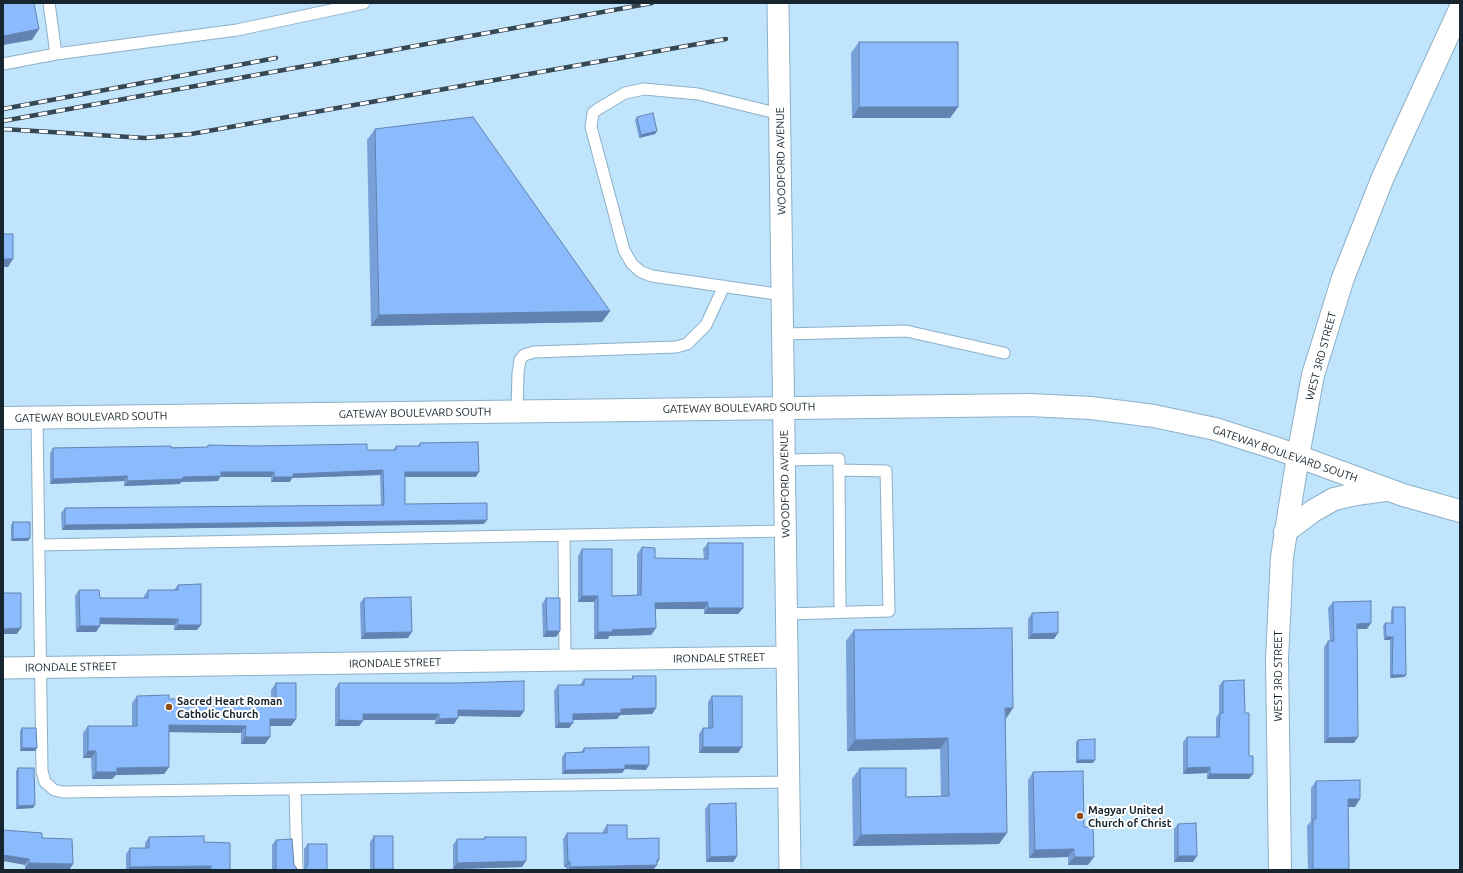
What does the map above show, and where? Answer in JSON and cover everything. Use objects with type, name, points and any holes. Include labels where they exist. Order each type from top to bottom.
[{"type":"main road","name":"WEST 3RD STREET","points":[[1280,870],[1277,659],[1282,557],[1313,375],[1343,278],[1383,177],[1458,14]]},
{"type":"main road","name":"GATEWAY BOULEVARD SOUTH","points":[[3,418],[1029,405],[1091,408],[1154,416],[1215,429],[1298,456],[1388,489],[1460,511]]},
{"type":"main road","points":[[1286,532],[1312,511],[1334,499],[1388,489]]},
{"type":"street","name":"WOODFORD AVENUE","points":[[778,3],[784,334],[790,870]]},
{"type":"street","name":"IRONDALE STREET","points":[[3,668],[787,657]]},
{"type":"lane","points":[[49,3],[56,54]]},
{"type":"lane","points":[[3,64],[56,54],[236,30],[364,3]]},
{"type":"lane","points":[[780,114],[698,94],[644,90],[625,93],[598,109],[593,114],[591,127],[624,250],[632,264],[641,272],[652,276],[783,295]]},
{"type":"lane","points":[[517,411],[518,373],[520,360],[524,355],[534,352],[676,347],[687,344],[706,325],[724,286]]},
{"type":"lane","points":[[784,334],[906,330],[1004,354]]},
{"type":"lane","points":[[37,418],[42,668],[42,771],[45,782],[54,790],[63,792],[789,782]]},
{"type":"lane","points":[[785,460],[838,459],[840,612]]},
{"type":"lane","points":[[787,614],[888,610],[886,471],[839,470]]},
{"type":"lane","points":[[40,545],[786,531]]},
{"type":"lane","points":[[564,536],[566,660]]},
{"type":"lane","points":[[295,789],[298,870]]},
{"type":"building","points":[[3,3],[34,3],[39,29],[3,36]]},
{"type":"building","points":[[859,42],[958,42],[958,107],[859,107]]},
{"type":"building","points":[[653,113],[657,131],[641,135],[637,117]]},
{"type":"building","points":[[473,117],[610,311],[379,315],[375,129]]},
{"type":"building","points":[[3,234],[13,234],[13,259],[3,259]]},
{"type":"building","points":[[478,442],[479,472],[405,472],[405,504],[487,503],[487,520],[65,525],[65,508],[384,505],[383,470],[293,474],[293,477],[274,477],[274,472],[221,472],[221,476],[183,477],[183,479],[128,481],[127,476],[53,479],[53,448],[171,446],[171,448],[208,447],[208,445],[256,446],[367,444],[367,450],[396,450],[396,446],[420,446],[420,443]]},
{"type":"building","points":[[13,522],[30,522],[30,538],[13,539]]},
{"type":"building","points":[[708,543],[743,543],[743,608],[708,608],[708,602],[655,603],[656,628],[598,632],[598,596],[582,596],[582,549],[612,549],[612,596],[641,595],[642,547],[655,548],[655,558],[708,559]]},
{"type":"building","points":[[201,584],[201,625],[178,625],[178,619],[100,618],[100,626],[80,626],[79,590],[99,590],[100,598],[148,598],[148,590],[178,590],[178,585]]},
{"type":"building","points":[[3,593],[21,593],[21,628],[3,629]]},
{"type":"building","points":[[411,597],[412,632],[365,633],[364,598]]},
{"type":"building","points":[[546,598],[560,598],[560,631],[547,631]]},
{"type":"building","points":[[1371,601],[1371,623],[1357,624],[1358,737],[1328,738],[1328,641],[1334,641],[1333,602]]},
{"type":"building","points":[[1393,607],[1405,607],[1406,675],[1392,675],[1393,637],[1386,637],[1385,623],[1393,623]]},
{"type":"building","points":[[1058,612],[1058,633],[1032,634],[1032,613]]},
{"type":"building","points":[[1012,628],[1013,708],[1005,708],[1007,833],[861,835],[860,768],[906,768],[906,797],[949,796],[948,738],[855,740],[854,630]]},
{"type":"building","points":[[633,676],[656,676],[656,708],[621,709],[621,713],[573,714],[573,723],[559,723],[558,685],[584,685],[584,679],[633,679]]},
{"type":"building","points":[[1244,680],[1245,713],[1249,713],[1249,756],[1253,756],[1253,774],[1210,774],[1210,767],[1187,768],[1187,737],[1219,737],[1220,713],[1223,713],[1223,681]]},
{"type":"building","points":[[524,681],[524,711],[458,710],[458,718],[439,719],[439,714],[363,714],[363,721],[339,720],[339,683],[458,683]]},
{"type":"building","points":[[276,683],[296,683],[296,719],[270,719],[270,737],[245,737],[246,726],[169,725],[169,767],[117,768],[117,772],[96,772],[96,751],[88,751],[88,726],[137,726],[137,696],[169,695],[169,699],[231,699],[231,701],[276,700]]},
{"type":"building","points":[[712,696],[742,696],[742,747],[703,747],[703,728],[713,728]]},
{"type":"building","points":[[22,728],[36,728],[37,748],[22,748]]},
{"type":"building","points":[[1095,739],[1095,760],[1078,760],[1078,740]]},
{"type":"building","points":[[649,747],[649,765],[625,765],[625,769],[565,770],[565,753],[584,752],[584,748]]},
{"type":"building","points":[[18,768],[34,768],[35,805],[18,806]]},
{"type":"building","points":[[1083,771],[1084,827],[1093,827],[1094,857],[1074,857],[1074,849],[1035,850],[1033,772]]},
{"type":"building","points":[[1360,780],[1360,799],[1348,799],[1349,869],[1313,869],[1313,819],[1316,819],[1316,781]]},
{"type":"building","points":[[736,803],[737,856],[710,857],[709,804]]},
{"type":"building","points":[[1196,823],[1197,856],[1178,856],[1178,824]]},
{"type":"building","points":[[607,825],[627,825],[627,839],[659,838],[659,860],[657,860],[657,865],[570,867],[570,862],[568,862],[567,833],[607,833]]},
{"type":"building","points":[[3,830],[42,833],[42,838],[72,839],[73,864],[29,863],[29,859],[3,855]]},
{"type":"building","points":[[204,836],[204,842],[230,843],[230,870],[211,870],[211,866],[130,867],[130,848],[149,848],[149,837]]},
{"type":"building","points":[[374,836],[393,836],[393,869],[374,869]]},
{"type":"building","points":[[485,837],[526,837],[526,861],[457,863],[457,839],[485,839]]},
{"type":"building","points":[[292,839],[294,865],[298,870],[276,870],[276,840]]},
{"type":"building","points":[[308,844],[327,844],[327,870],[305,870],[308,864]]},
{"type":"railway","points":[[3,121],[652,3]]},
{"type":"railway","points":[[3,129],[145,138],[191,134],[726,39]]},
{"type":"railway","points":[[3,109],[276,58]]},
{"type":"place","name":"Sacred Heart Roman Catholic Church","points":[[169,707]]},
{"type":"place","name":"Magyar United Church of Christ","points":[[1080,816]]}]
